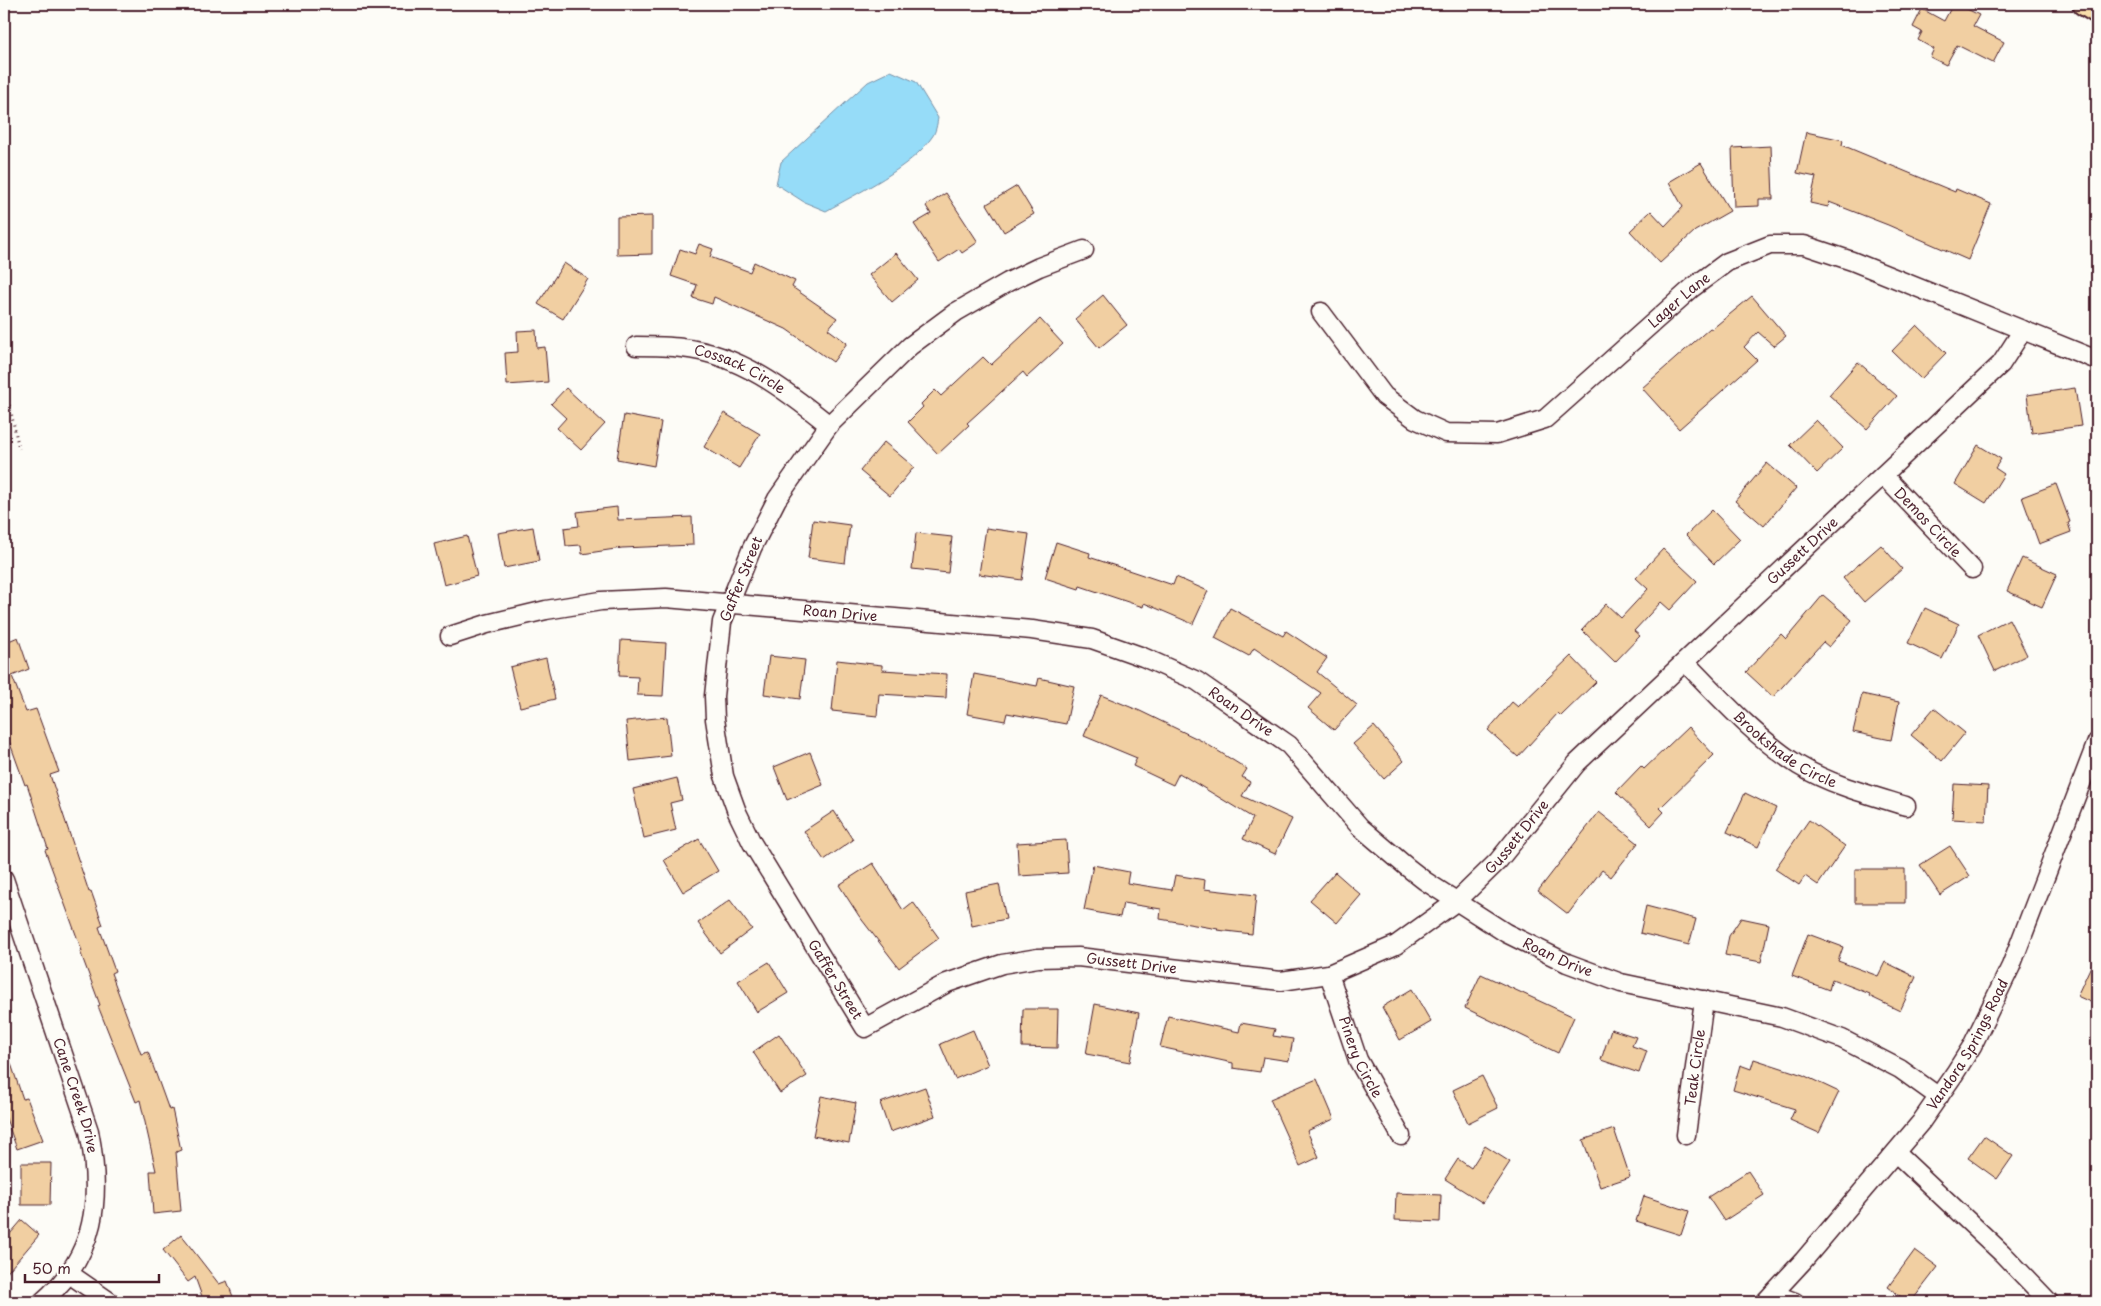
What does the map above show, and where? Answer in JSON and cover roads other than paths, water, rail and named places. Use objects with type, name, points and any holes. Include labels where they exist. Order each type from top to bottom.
[{"type":"main road","points":[[2084,4],[2097,12]]},
{"type":"street","name":"Lager Lane","points":[[1321,312],[1384,396],[1415,419],[1446,433],[1497,434],[1545,419],[1692,288],[1727,262],[1770,245],[1804,245],[1844,258],[2097,360]]},
{"type":"street","name":"Gaffer Street","points":[[865,1028],[752,843],[737,812],[724,776],[715,719],[714,696],[722,622],[752,548],[777,499],[829,425],[910,346],[956,312],[1008,282],[1039,267],[1084,250]]},
{"type":"street","name":"Gussett Drive","points":[[865,1028],[946,983],[1002,964],[1038,958],[1078,957],[1281,981],[1329,974],[1396,944],[1457,902],[1498,861],[1577,763],[2001,364],[2023,330]]},
{"type":"street","name":"Cossack Circle","points":[[636,346],[693,350],[712,354],[756,371],[829,425]]},
{"type":"street","name":"Demos Circle","points":[[1883,475],[1972,568]]},
{"type":"street","name":"Roan Drive","points":[[450,636],[487,624],[546,610],[601,601],[666,598],[1032,630],[1092,639],[1143,657],[1196,681],[1289,744],[1360,827],[1425,881],[1506,933],[1567,963],[1622,984],[1782,1017],[1842,1039],[1900,1069],[1939,1097]]},
{"type":"street","name":"Brookshade Circle","points":[[1685,662],[1738,717],[1768,744],[1800,766],[1850,789],[1906,806]]},
{"type":"street","name":"Vandora Springs Road","points":[[1769,1298],[1896,1153],[1939,1097],[1972,1046],[2011,966],[2097,742]]},
{"type":"street","name":"Cane Creek Drive","points":[[4,879],[90,1131],[94,1158],[96,1196],[92,1220],[79,1257],[52,1293],[42,1302]]},
{"type":"street","name":"Pinery Circle","points":[[1329,974],[1358,1060],[1401,1136]]},
{"type":"street","name":"Teak Circle","points":[[1686,1135],[1704,1000]]},
{"type":"street","points":[[1896,1153],[2002,1253],[2048,1302]]},
{"type":"street","points":[[68,1273],[110,1302]]},
{"type":"street","points":[[1769,1298],[1795,1302]]},
{"type":"water","points":[[891,71],[916,82],[938,118],[932,137],[912,159],[868,188],[826,211],[804,202],[776,184],[781,162],[868,82]]}]
